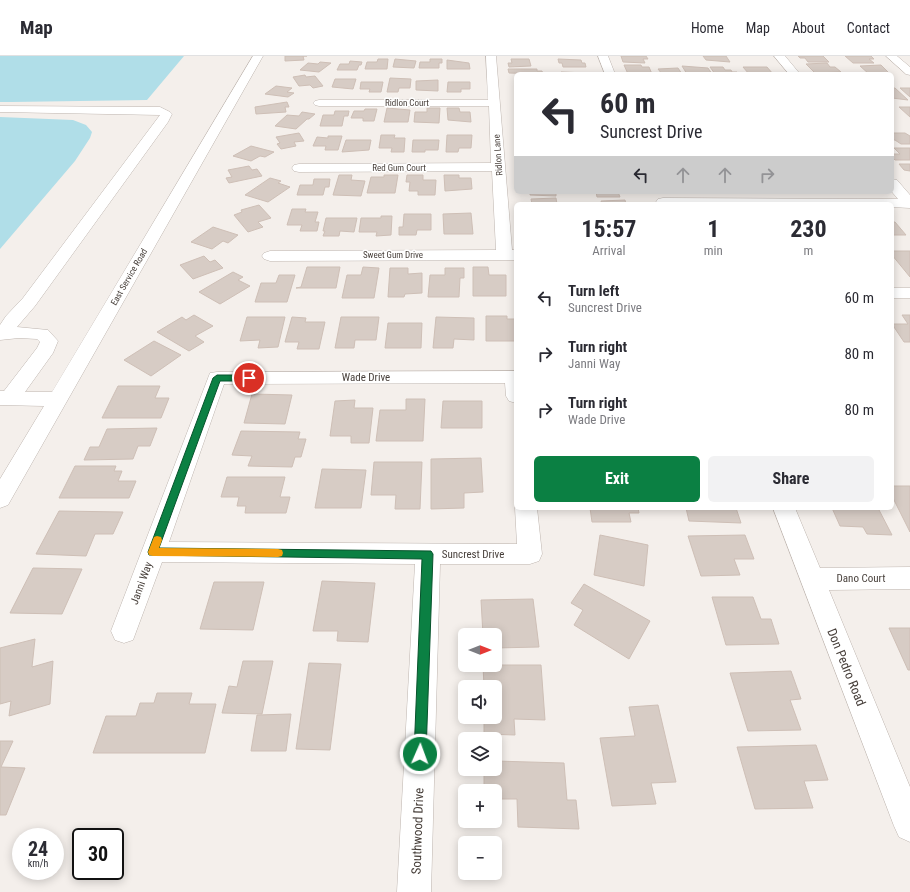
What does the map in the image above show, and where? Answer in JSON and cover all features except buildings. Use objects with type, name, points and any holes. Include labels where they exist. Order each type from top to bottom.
[{"type":"street","name":"East Service Road","points":[[0,499],[258,56]]},
{"type":"street","name":"Ridlon Lane","points":[[491,56],[499,167],[510,255]]},
{"type":"street","points":[[604,56],[609,72]]},
{"type":"street","points":[[779,56],[793,72]]},
{"type":"street","points":[[891,56],[908,77]]},
{"type":"street","name":"Ridlon Court","points":[[319,103],[494,103]]},
{"type":"street","points":[[0,109],[160,111],[166,114],[164,119],[29,302],[1,334]]},
{"type":"street","name":"Red Gum Court","points":[[299,168],[499,167]]},
{"type":"street","points":[[894,185],[909,203]]},
{"type":"street","points":[[662,199],[847,202]]},
{"type":"street","points":[[894,203],[909,203]]},
{"type":"street","name":"Sweet Gum Drive","points":[[270,256],[510,255]]},
{"type":"street","points":[[894,293],[910,293]]},
{"type":"street","points":[[1,334],[19,332],[42,334],[49,341],[46,349],[5,398]]},
{"type":"street","name":"Wade Drive","points":[[217,378],[514,377]]},
{"type":"street","name":"Janni Way","points":[[124,631],[217,378]]},
{"type":"street","points":[[5,398],[58,398]]},
{"type":"street","name":"Suncrest Drive","points":[[153,552],[530,554],[526,510]]},
{"type":"street","name":"Don Pedro Road","points":[[785,510],[910,826]]},
{"type":"street","name":"Southwood Drive","points":[[414,892],[428,554]]},
{"type":"street","name":"Dano Court","points":[[812,579],[910,578]]},
{"type":"water","points":[[0,56],[184,56],[147,100],[0,102]]},
{"type":"water","points":[[0,117],[73,120],[86,125],[92,132],[90,138],[75,161],[0,249]]},
{"type":"slow traffic","points":[[157,540],[153,552],[278,553]]},
{"type":"route","points":[[249,378],[217,378],[153,552],[428,554],[420,754]]}]
